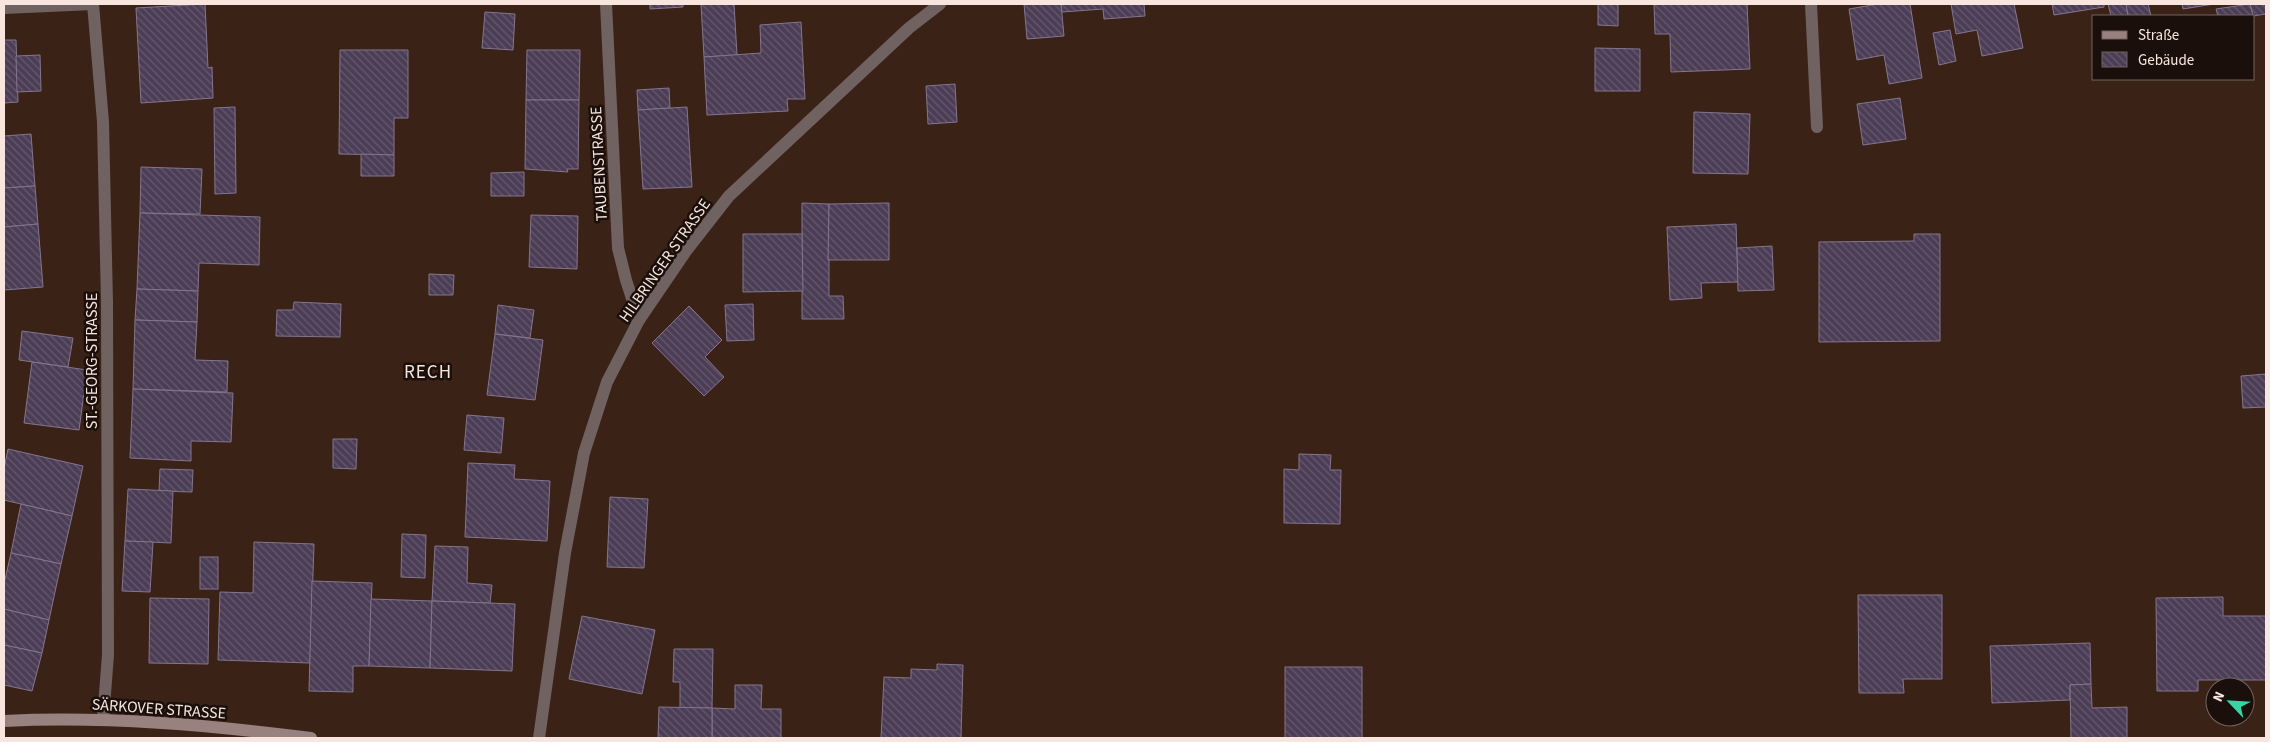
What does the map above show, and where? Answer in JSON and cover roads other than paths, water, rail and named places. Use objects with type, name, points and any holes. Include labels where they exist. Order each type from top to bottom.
[{"type":"main road","name":"SÄRKOVER STRASSE","points":[[4,721],[103,719],[187,724],[311,738]]},
{"type":"street","points":[[4,8],[93,4]]},
{"type":"street","name":"ST.-GEORG-STRASSE","points":[[93,4],[102,122],[107,294],[108,655],[103,719]]},
{"type":"street","name":"TAUBENSTRASSE","points":[[606,4],[618,248],[639,320]]},
{"type":"street","name":"HILBRINGER STRASSE","points":[[539,738],[565,553],[584,453],[607,382],[639,320],[686,251],[729,196],[909,28],[940,4]]},
{"type":"street","points":[[1811,4],[1816,127]]},
{"type":"district","name":"RECH","points":[[428,371]]}]
